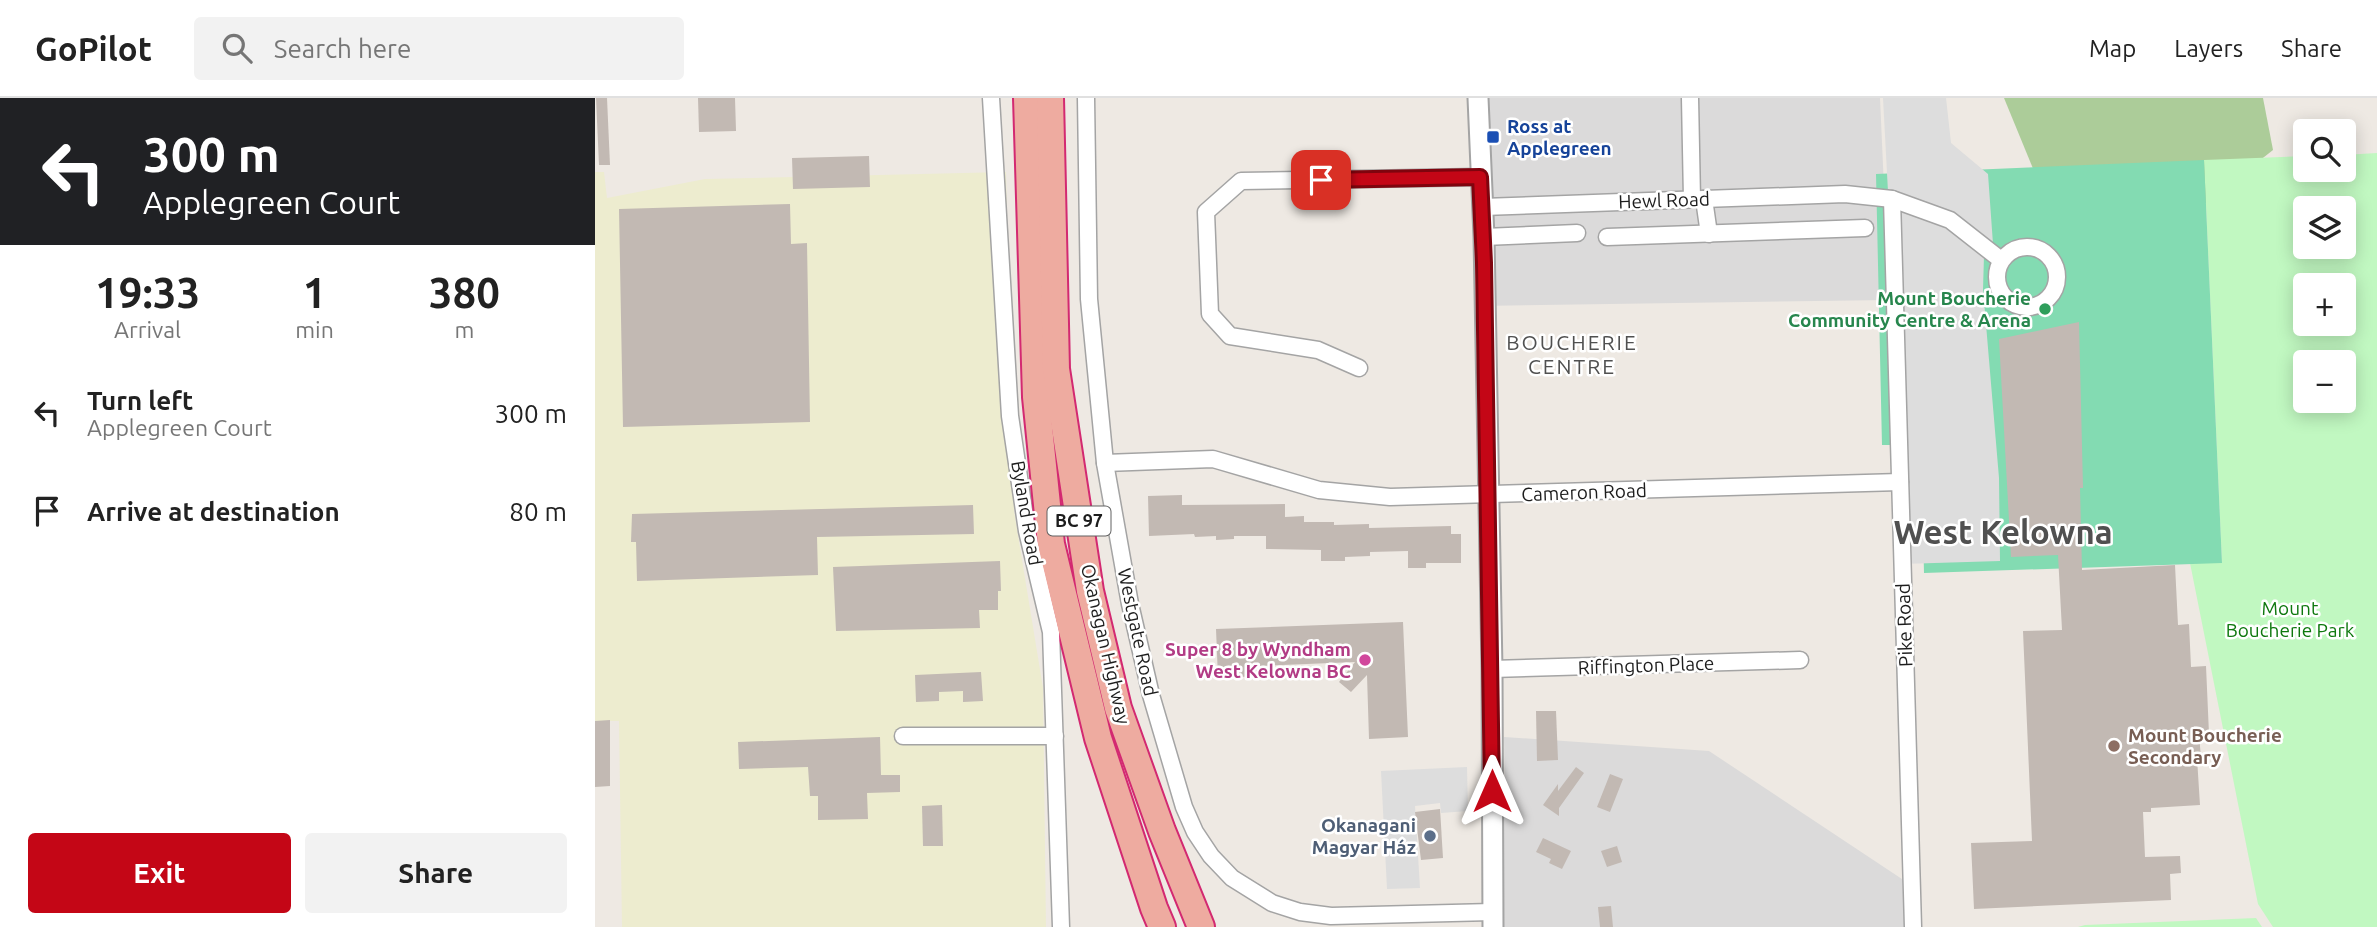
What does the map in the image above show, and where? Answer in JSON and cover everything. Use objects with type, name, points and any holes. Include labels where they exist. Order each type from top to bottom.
[{"type":"highway","name":"Okanagan Highway","points":[[1027,98],[1037,397],[1051,544],[1098,738],[1162,927]]},
{"type":"highway","name":"Okanagan Highway","points":[[1050,98],[1056,369],[1090,591],[1118,708],[1162,831],[1201,927]]},
{"type":"street","name":"Byland Road","points":[[991,98],[1010,416],[1027,531],[1051,632],[1062,927]]},
{"type":"street","name":"Westgate Road","points":[[1086,98],[1089,299],[1104,463],[1130,604],[1151,695],[1184,807],[1195,832],[1210,856],[1232,878],[1272,903],[1300,912],[1331,916],[1492,920]]},
{"type":"street","points":[[1478,98],[1484,237],[1492,669],[1492,920]]},
{"type":"street","points":[[1690,98],[1698,199],[1709,234]]},
{"type":"street","points":[[1359,368],[1318,350],[1230,336],[1210,314],[1206,212],[1241,181],[1480,177]]},
{"type":"street","name":"Hewl Road","points":[[1483,206],[1845,194],[1892,199],[1950,219],[2001,260]]},
{"type":"street","name":"Pike Road","points":[[1892,199],[1913,927]]},
{"type":"street","name":"Hewl Road","points":[[1607,237],[1864,228]]},
{"type":"street","points":[[1484,237],[1577,233]]},
{"type":"street","name":"Cameron Road","points":[[1104,463],[1213,458],[1319,490],[1390,497],[1900,482]]},
{"type":"street","name":"Riffington Place","points":[[1492,669],[1800,660]]},
{"type":"street","points":[[903,736],[1055,736]]},
{"type":"shaded area","points":[[1473,98],[1880,98],[1889,300],[1478,306]]},
{"type":"shaded area","points":[[1883,98],[1946,98],[1951,143],[1988,174],[1993,244],[1984,256],[1983,289],[1999,478],[2000,561],[1902,564],[1895,323]]},
{"type":"shaded area","points":[[1504,737],[1709,751],[1914,887],[1916,927],[1495,927],[1491,821],[1505,805]]},
{"type":"shaded area","points":[[1467,767],[1468,811],[1441,813],[1440,803],[1415,806],[1420,888],[1387,889],[1381,771]]},
{"type":"green space","points":[[2004,98],[2263,98],[2273,150],[2163,237],[2034,171]]},
{"type":"green space","name":"Mount Boucherie Park","points":[[2377,153],[2377,927],[2273,927],[2258,904],[2190,563],[2222,563],[2204,160],[2293,156],[2293,182],[2356,182],[2356,154]]},
{"type":"green space","name":"Mount Boucherie Community Centre & Arena","points":[[2204,160],[2222,563],[1924,573],[1921,445],[1882,445],[1876,174]]},
{"type":"green space","points":[[595,172],[604,172],[607,198],[705,179],[1006,172],[1014,511],[1043,688],[1046,927],[622,927],[619,721],[595,721]]},
{"type":"green space","points":[[2256,918],[2262,927],[2078,927],[2085,925]]},
{"type":"building","points":[[596,98],[607,98],[610,165],[599,165]]},
{"type":"building","points":[[698,98],[735,98],[736,131],[699,132]]},
{"type":"building","points":[[869,156],[870,187],[793,189],[792,158]]},
{"type":"building","points":[[790,204],[791,244],[807,243],[810,422],[623,427],[619,209]]},
{"type":"building","name":"Mount Boucherie Secondary","points":[[2079,322],[2082,570],[2175,565],[2178,625],[2189,624],[2191,667],[2206,666],[2209,734],[2199,734],[2201,758],[2197,758],[2200,805],[2151,808],[2151,812],[2143,812],[2145,857],[2180,856],[2181,873],[2170,874],[2171,900],[1974,909],[1971,843],[2032,841],[2023,631],[2062,630],[2058,555],[2011,557],[1999,339]]},
{"type":"building","points":[[1182,495],[1182,505],[1285,504],[1285,517],[1304,516],[1304,522],[1369,524],[1369,528],[1451,526],[1451,534],[1461,534],[1461,563],[1426,563],[1426,568],[1408,568],[1408,551],[1370,552],[1370,556],[1345,557],[1345,561],[1321,561],[1321,550],[1266,549],[1266,536],[1234,536],[1234,539],[1216,540],[1216,536],[1195,537],[1194,534],[1149,536],[1148,496]]},
{"type":"building","points":[[973,505],[974,534],[817,537],[818,575],[637,581],[636,542],[631,542],[632,514]]},
{"type":"building","points":[[1000,561],[1001,591],[998,591],[998,610],[979,610],[980,628],[836,631],[833,567]]},
{"type":"building","points":[[1403,622],[1408,737],[1369,739],[1367,675],[1351,692],[1339,682],[1355,662],[1259,666],[1260,676],[1218,678],[1216,629]]},
{"type":"building","points":[[981,672],[983,701],[963,702],[963,691],[939,692],[939,701],[916,702],[915,675]]},
{"type":"building","points":[[1536,711],[1556,711],[1558,760],[1537,761]]},
{"type":"building","points":[[610,720],[610,786],[595,787],[595,721]]},
{"type":"building","points":[[880,737],[881,775],[900,775],[900,792],[867,793],[868,819],[818,820],[818,796],[810,796],[808,767],[739,769],[738,742]]},
{"type":"building","points":[[1576,767],[1584,773],[1559,808],[1559,816],[1543,805],[1558,784],[1558,791]]},
{"type":"building","points":[[1610,774],[1623,779],[1610,812],[1597,807]]},
{"type":"building","points":[[942,805],[943,846],[923,846],[922,806]]},
{"type":"building","name":"Okanagani Magyar Ház","points":[[1440,809],[1443,858],[1421,860],[1415,812]]},
{"type":"building","points":[[1543,838],[1571,851],[1562,869],[1549,863],[1551,859],[1536,852]]},
{"type":"building","points":[[1617,846],[1622,862],[1607,867],[1601,851]]},
{"type":"building","points":[[1611,906],[1613,927],[1600,927],[1598,907]]},
{"type":"place","name":"Ross at Applegreen","points":[[1493,137]]},
{"type":"place","name":"Mount Boucherie Community Centre & Arena","points":[[2045,309]]},
{"type":"place","name":"Super 8 by Wyndham West Kelowna BC","points":[[1365,660]]},
{"type":"place","name":"Mount Boucherie Secondary","points":[[2114,746]]},
{"type":"place","name":"Okanagani Magyar Ház","points":[[1430,836]]},
{"type":"district","name":"BOUCHERIE CENTRE","points":[[1572,355]]},
{"type":"district","name":"West Kelowna","points":[[2003,532]]},
{"type":"route","points":[[1321,180],[1480,177],[1483,206],[1492,791]]}]
